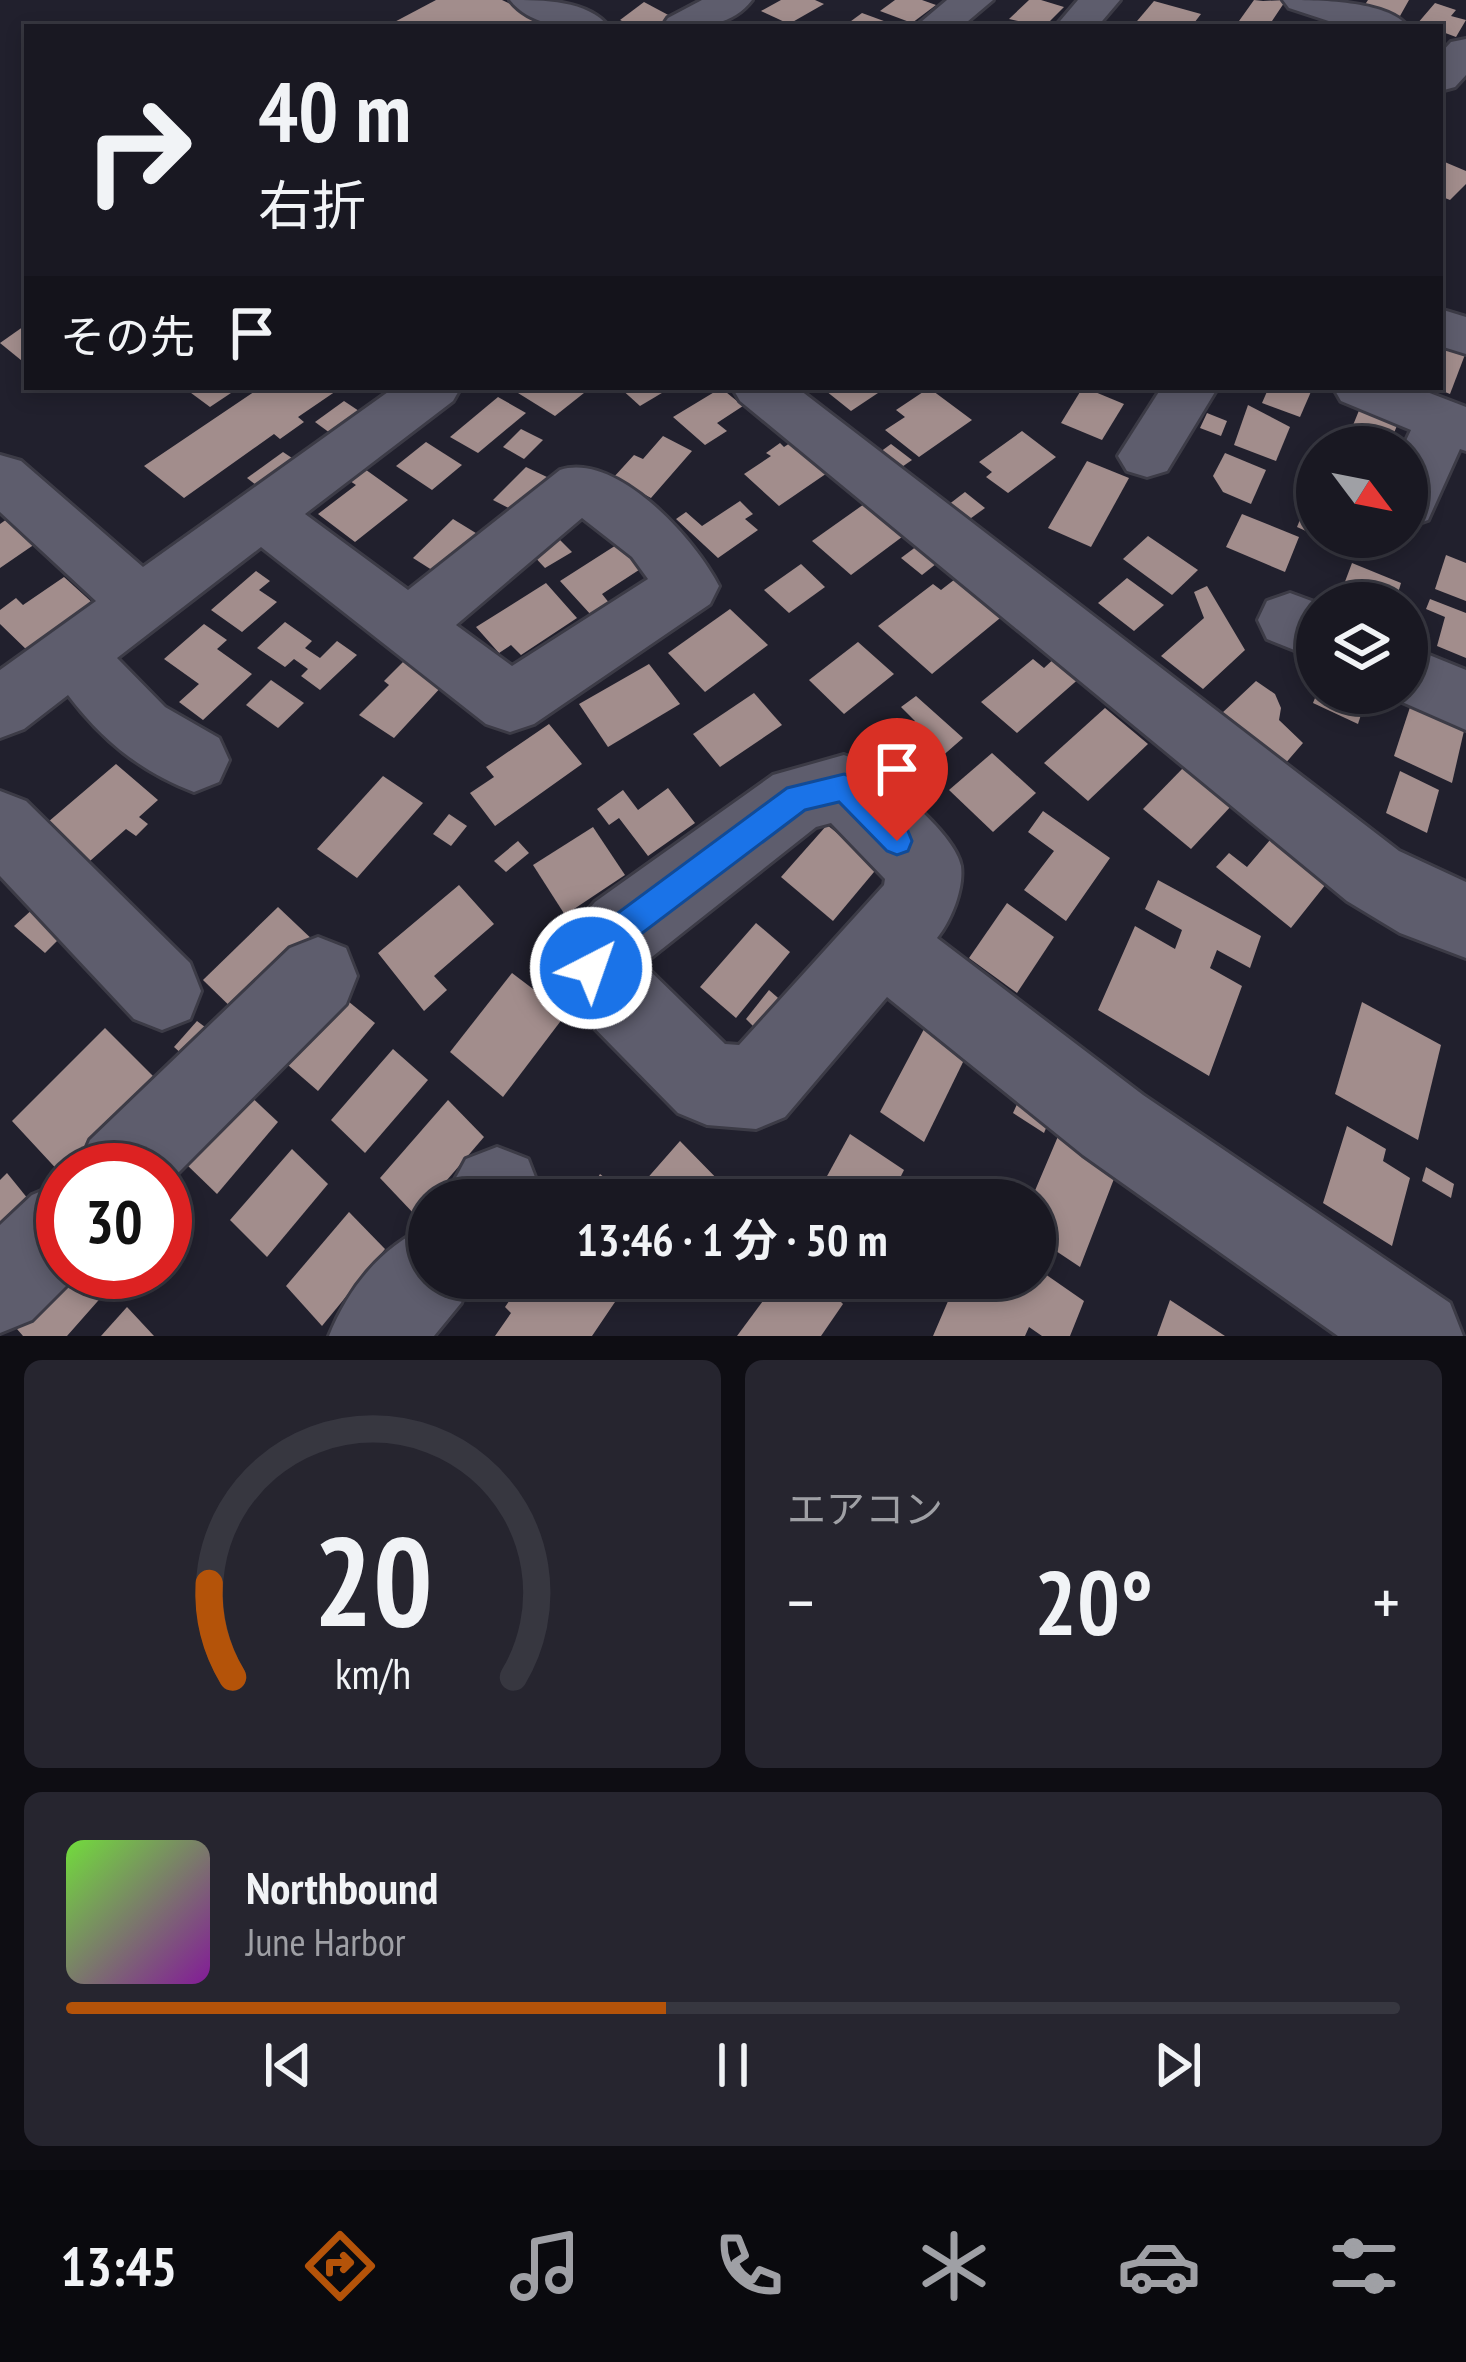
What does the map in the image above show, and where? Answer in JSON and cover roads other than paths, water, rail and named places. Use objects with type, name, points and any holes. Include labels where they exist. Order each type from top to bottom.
[{"type":"street","points":[[688,24],[732,0]]},
{"type":"street","points":[[939,24],[973,0]]},
{"type":"street","points":[[1303,0],[1379,24]]},
{"type":"street","points":[[0,708],[430,390]]},
{"type":"street","points":[[762,390],[1373,876],[1427,907],[1466,920]]},
{"type":"street","points":[[1147,455],[1189,390]]},
{"type":"street","points":[[1367,390],[1454,425],[1428,471]]},
{"type":"street","points":[[0,477],[141,603]]},
{"type":"street","points":[[261,514],[408,628]]},
{"type":"street","points":[[74,652],[124,718],[170,751],[194,760]]},
{"type":"street","points":[[1428,684],[1466,701]]},
{"type":"street","points":[[0,825],[162,991]]},
{"type":"street","points":[[882,944],[1113,1125],[1417,1336]]},
{"type":"street","points":[[148,1143],[318,976]]},
{"type":"street","points":[[0,1288],[36,1253]]},
{"type":"street","points":[[375,1336],[408,1296]]}]
